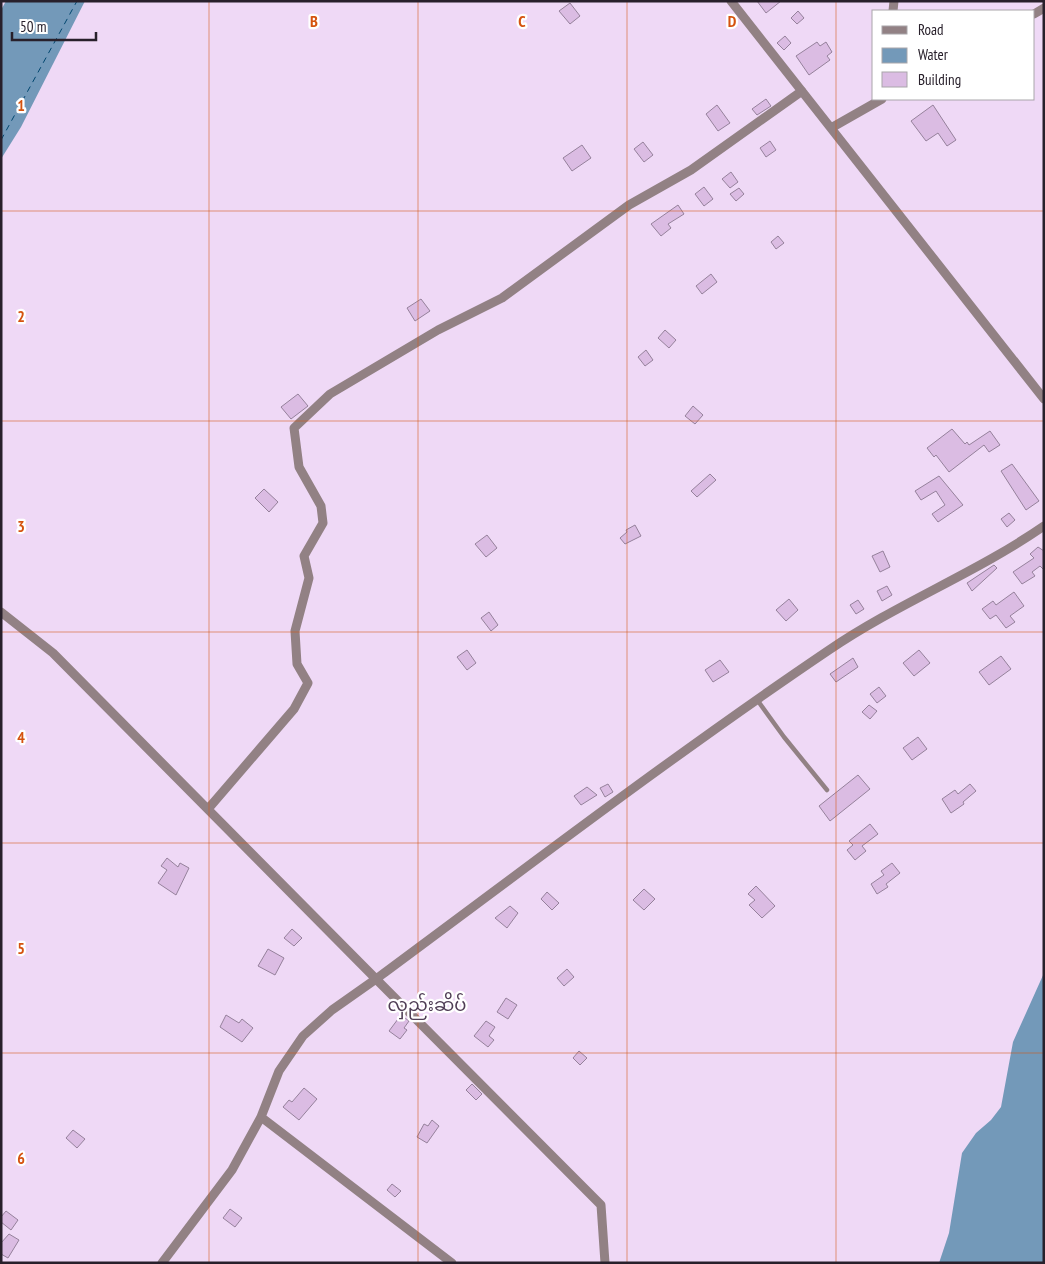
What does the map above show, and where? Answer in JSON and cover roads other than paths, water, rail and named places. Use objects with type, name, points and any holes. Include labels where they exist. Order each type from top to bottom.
[{"type":"street","points":[[731,1],[1044,399]]},
{"type":"street","points":[[208,809],[294,709],[308,683],[297,664],[294,631],[306,595],[309,578],[304,556],[323,523],[321,506],[299,467],[294,428],[330,394],[438,330],[502,298],[629,205],[691,170],[802,92]]},
{"type":"street","points":[[831,128],[880,100]]},
{"type":"street","points":[[162,1263],[232,1170],[261,1117],[279,1071],[303,1036],[332,1010],[610,805],[831,649],[914,599],[1014,547],[1044,526]]},
{"type":"street","points":[[1,612],[53,653],[601,1205],[605,1263]]},
{"type":"street","points":[[261,1117],[452,1263]]},
{"type":"lane","points":[[758,701],[784,737],[828,790]]},
{"type":"water","points":[[6,1],[85,1],[21,127],[1,159],[1,10]]},
{"type":"water","points":[[1044,973],[1044,1263],[939,1263],[949,1233],[962,1153],[976,1133],[991,1120],[1001,1107],[1013,1042]]},
{"type":"district","name":"လှည်းဆိပ်","points":[[427,1005]]}]
